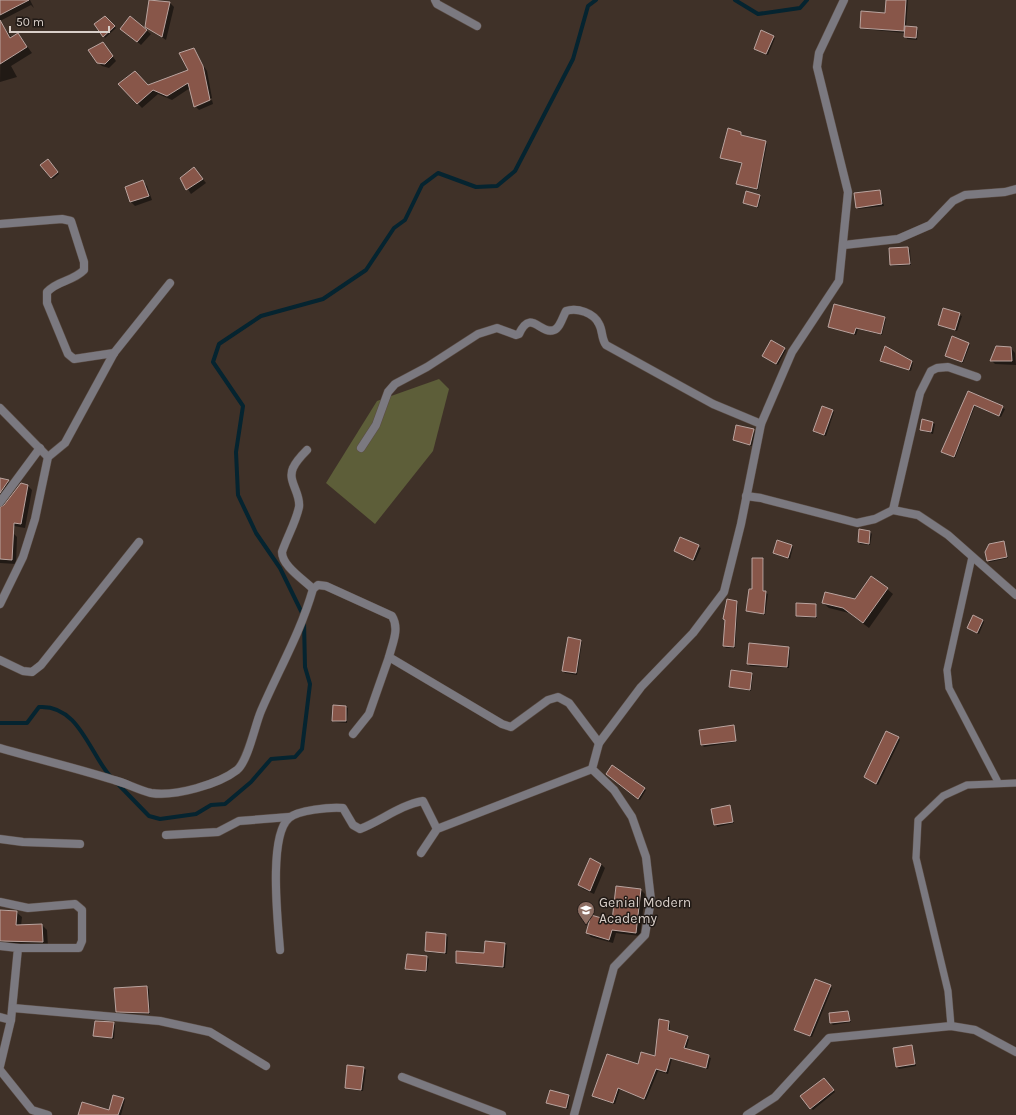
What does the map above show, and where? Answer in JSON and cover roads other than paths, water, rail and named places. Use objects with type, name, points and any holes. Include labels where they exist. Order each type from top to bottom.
[{"type":"street","points":[[435,0],[437,4],[477,26]]},
{"type":"street","points":[[592,768],[599,743],[641,687],[693,633],[724,592],[741,524],[761,424],[792,352],[839,282],[844,245],[848,192],[817,67],[819,53],[844,0]]},
{"type":"street","points":[[844,245],[898,239],[930,225],[953,201],[964,195],[1005,192],[1016,189]]},
{"type":"street","points":[[0,224],[62,218],[71,221],[84,262],[84,270],[77,277],[53,285],[46,292],[47,303],[68,354],[74,359],[114,353]]},
{"type":"street","points":[[0,604],[22,558],[35,520],[48,457],[65,443],[114,353],[170,283]]},
{"type":"street","points":[[360,448],[376,425],[388,392],[403,378],[428,367],[478,334],[497,328],[516,335],[519,334],[525,324],[529,323],[534,323],[549,331],[554,330],[557,328],[566,311],[571,309],[579,309],[587,313],[598,322],[602,340],[606,345],[713,404],[761,424]]},
{"type":"street","points":[[893,510],[920,393],[931,371],[937,368],[948,367],[977,377]]},
{"type":"street","points":[[0,408],[48,457]]},
{"type":"street","points":[[0,502],[40,448]]},
{"type":"street","points":[[307,450],[293,467],[292,480],[298,495],[298,508],[282,552],[282,557],[286,563],[313,589]]},
{"type":"street","points":[[746,496],[761,498],[857,524],[875,519],[893,510],[918,515],[948,535],[1016,595]]},
{"type":"street","points":[[0,660],[23,672],[32,672],[41,665],[139,542]]},
{"type":"street","points":[[0,748],[115,780],[152,793],[176,792],[194,789],[216,781],[238,769],[249,748],[260,712],[298,635],[313,589],[318,586],[326,586],[392,616],[396,622],[396,631],[389,657],[369,714],[354,734]]},
{"type":"street","points":[[389,657],[502,724],[511,727],[548,700],[558,697],[569,703],[599,743]]},
{"type":"street","points":[[422,853],[438,829],[592,768]]},
{"type":"street","points":[[574,1115],[614,967],[646,935],[651,900],[646,856],[632,817],[614,790],[592,768]]},
{"type":"street","points":[[166,835],[218,832],[239,821],[289,817],[305,811],[343,808],[353,825],[360,829],[397,810],[423,801],[438,829]]},
{"type":"street","points":[[280,950],[274,882],[281,829],[289,817]]},
{"type":"street","points":[[0,839],[23,842],[80,844]]},
{"type":"street","points":[[0,902],[28,908],[75,904],[82,910],[82,941],[79,948],[18,948],[0,946]]},
{"type":"street","points":[[0,1066],[13,1008],[18,948]]},
{"type":"street","points":[[13,1008],[160,1021],[210,1032],[266,1066]]},
{"type":"street","points":[[0,1016],[11,1020]]},
{"type":"street","points":[[747,1115],[775,1097],[829,1038],[951,1026],[975,1030],[1016,1052]]},
{"type":"street","points":[[0,1070],[32,1110],[48,1115]]},
{"type":"street","points":[[402,1077],[502,1115]]},
{"type":"lane","points":[[972,557],[947,670],[949,688],[997,780]]},
{"type":"lane","points":[[951,1026],[948,991],[916,858],[918,820],[943,796],[967,785],[1016,782]]},
{"type":"waterway","points":[[303,615],[280,568],[256,533],[238,495],[236,452],[243,406],[213,362],[219,344],[261,316],[323,299],[366,270],[394,228],[405,220],[422,185],[438,173],[476,187],[497,186],[515,171],[573,59],[588,6],[596,0]]},
{"type":"waterway","points":[[735,0],[758,14],[800,8],[807,0]]},
{"type":"waterway","points":[[116,782],[149,816],[160,819],[196,814],[211,805],[225,804],[251,782],[271,759],[295,757],[302,749],[310,684],[305,667],[304,622]]},
{"type":"waterway","points":[[0,723],[27,723],[39,707],[53,708],[74,722],[111,777]]},
{"type":"place","name":"Genial Modern Academy","points":[[586,925]]}]
